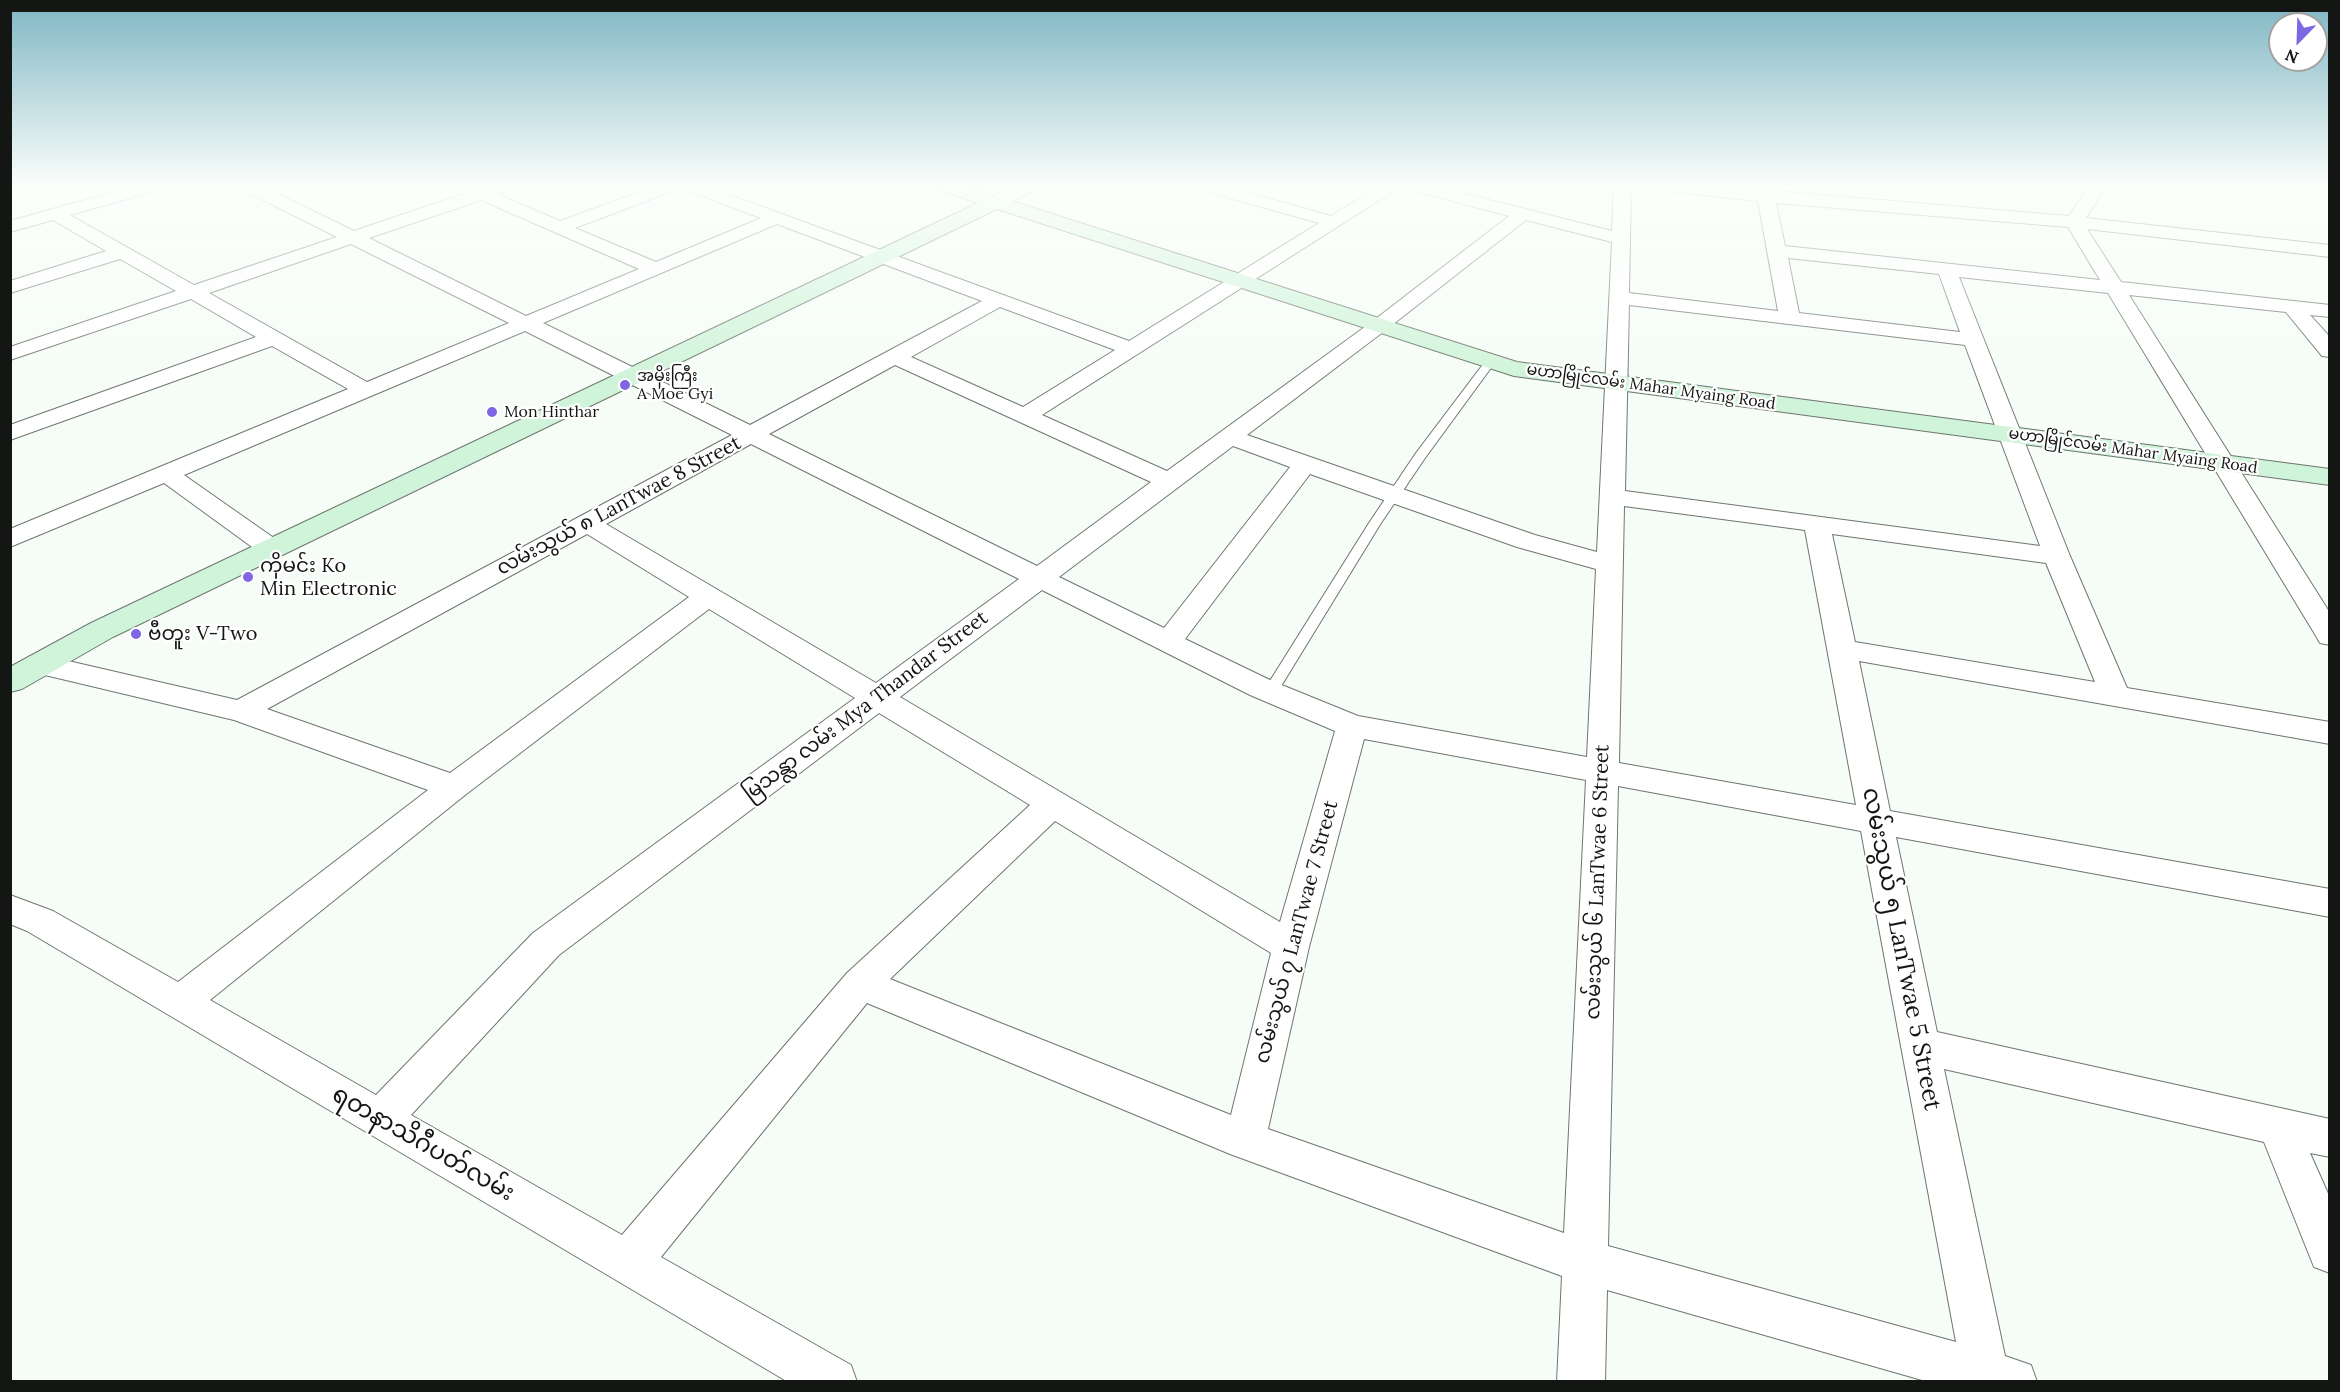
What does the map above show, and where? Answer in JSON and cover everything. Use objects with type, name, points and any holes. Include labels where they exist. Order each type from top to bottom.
[{"type":"street","points":[[116,249],[365,390]]},
{"type":"street","points":[[10,354],[324,249]]},
{"type":"street","points":[[378,249],[1038,579],[1270,692],[1352,726],[2330,903]]},
{"type":"street","points":[[611,249],[656,268]]},
{"type":"street","points":[[10,539],[702,249]]},
{"type":"street","points":[[861,249],[1131,349]]},
{"type":"street","points":[[10,681],[102,630],[899,249]]},
{"type":"street","name":"မဟာမြိုင်လမ်း Mahar Myaing Road","points":[[1143,249],[1514,369],[2330,477]]},
{"type":"street","points":[[1026,415],[1291,249]]},
{"type":"street","name":"မြသန္လာ လမ်း Mya Thandar Street","points":[[380,1119],[546,944],[1380,325],[1477,249]]},
{"type":"street","name":"လမ်းသွယ် ၆ LanTwae 6 Street","points":[[1581,1382],[1620,249]]},
{"type":"street","points":[[2090,249],[2330,636]]},
{"type":"street","points":[[2312,249],[2330,251]]},
{"type":"street","points":[[1790,318],[1777,251],[2330,311]]},
{"type":"street","points":[[10,287],[121,252]]},
{"type":"street","points":[[1947,270],[2056,556],[2116,696]]},
{"type":"street","points":[[1618,298],[1974,340]]},
{"type":"street","name":"လမ်းသွယ် ၈ LanTwae 8 Street","points":[[240,711],[999,300]]},
{"type":"street","points":[[2291,305],[2330,351]]},
{"type":"street","points":[[10,434],[273,338]]},
{"type":"street","points":[[894,357],[1170,481]]},
{"type":"street","points":[[1229,437],[1526,541],[1609,564]]},
{"type":"street","points":[[1168,642],[1305,464]]},
{"type":"street","points":[[167,474],[272,549]]},
{"type":"street","points":[[1611,497],[2056,556]]},
{"type":"street","points":[[587,523],[1291,947]]},
{"type":"street","name":"လမ်းသွယ် ၅ LanTwae 5 Street","points":[[1817,524],[1921,1046],[2000,1378]]},
{"type":"street","points":[[179,1003],[454,787],[708,596]]},
{"type":"street","points":[[1842,649],[2330,733]]},
{"type":"street","points":[[38,664],[240,711],[454,787]]},
{"type":"street","name":"လမ်းသွယ် ၇ LanTwae 7 Street","points":[[1245,1140],[1291,947],[1352,726]]},
{"type":"street","points":[[627,1262],[860,984],[1053,803]]},
{"type":"street","name":"ရတနာသိဂီပတ်လမ်း","points":[[10,909],[40,921],[834,1382]]},
{"type":"street","points":[[860,984],[1245,1140],[1585,1263],[2000,1378]]},
{"type":"street","points":[[1921,1046],[2330,1138]]},
{"type":"street","points":[[2279,1128],[2330,1251]]},
{"type":"lane","points":[[1270,692],[1394,495],[1491,361]]},
{"type":"place","name":"အမိုးကြီး A Moe Gyi","points":[[625,385]]},
{"type":"place","name":"Mon Hinthar","points":[[492,412]]},
{"type":"place","name":"ကိုမင်း Ko Min Electronic","points":[[248,577]]},
{"type":"place","name":"ဗီတူး V-Two","points":[[136,634]]}]
